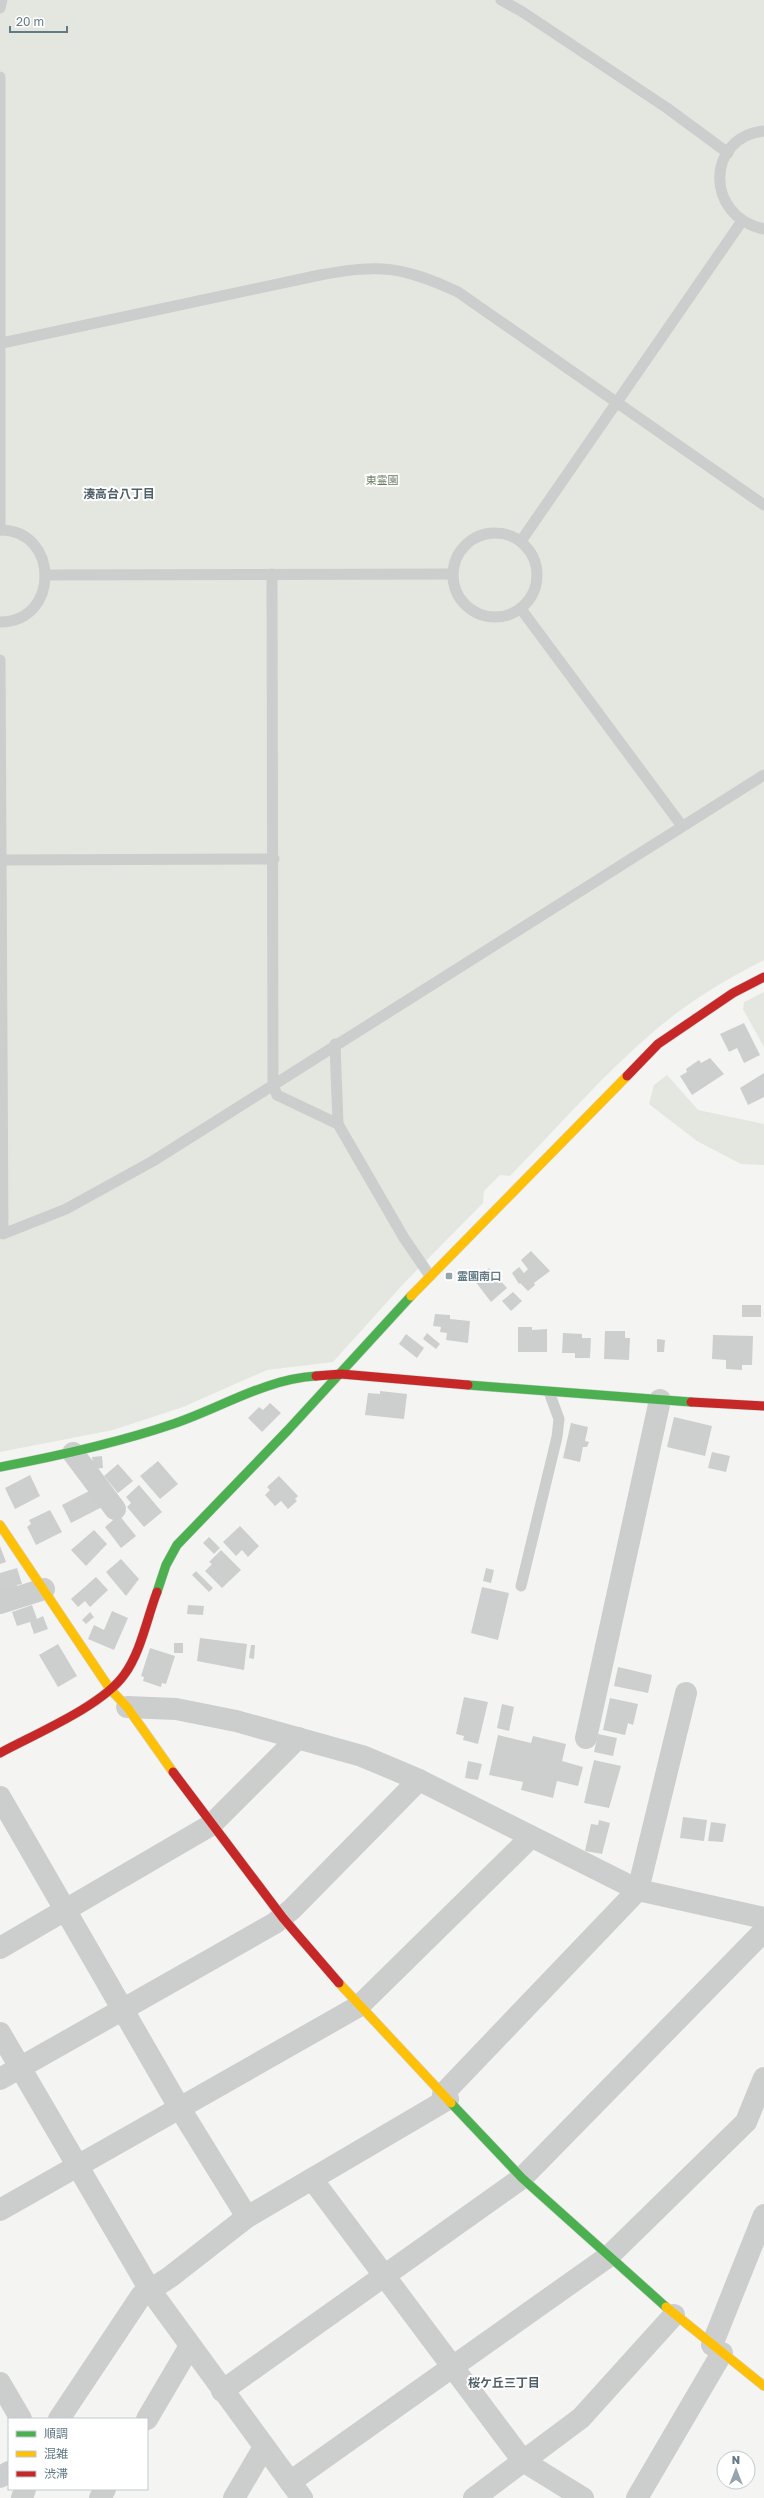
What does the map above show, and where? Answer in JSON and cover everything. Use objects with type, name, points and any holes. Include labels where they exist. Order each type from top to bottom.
[{"type":"street","points":[[0,1753],[97,1700],[124,1676],[136,1650],[163,1572],[177,1545],[341,1374],[430,1276],[658,1044],[733,993],[764,977]]},
{"type":"street","points":[[0,1467],[73,1454],[174,1424],[261,1387],[308,1376],[341,1374],[549,1392],[764,1406]]},
{"type":"street","points":[[586,1738],[660,1400]]},
{"type":"street","points":[[73,1454],[115,1509]]},
{"type":"street","points":[[0,1525],[110,1689],[127,1707],[211,1825],[283,1918],[359,2006],[522,2178],[674,2315],[764,2386]]},
{"type":"street","points":[[0,1603],[44,1589]]},
{"type":"street","points":[[60,2418],[134,2303],[247,2218],[446,2097],[638,1890],[686,1693]]},
{"type":"street","points":[[127,1707],[176,1709],[236,1721],[362,1756],[419,1780],[638,1890],[764,1918]]},
{"type":"street","points":[[0,1948],[211,1825],[298,1738]]},
{"type":"street","points":[[0,2079],[124,2010],[283,1918],[419,1780]]},
{"type":"street","points":[[0,1797],[179,2107],[247,2218]]},
{"type":"street","points":[[0,2210],[359,2006],[531,1837]]},
{"type":"street","points":[[222,2391],[522,2178],[764,1931]]},
{"type":"street","points":[[0,2034],[150,2290],[222,2391],[296,2490],[454,2367],[609,2256],[755,2125],[764,2078]]},
{"type":"street","points":[[312,2179],[523,2461],[583,2498]]},
{"type":"street","points":[[637,2498],[717,2349],[764,2215]]},
{"type":"street","points":[[474,2498],[581,2418],[674,2315]]},
{"type":"street","points":[[148,2418],[190,2346]]},
{"type":"street","points":[[0,2383],[20,2418]]},
{"type":"street","points":[[234,2498],[264,2447]]},
{"type":"lane","points":[[0,8],[2,0]]},
{"type":"lane","points":[[501,0],[521,11],[667,108],[728,153]]},
{"type":"lane","points":[[0,77],[2,343],[0,530],[16,533],[34,545],[44,564],[46,575],[41,597],[35,606],[17,619],[0,622]]},
{"type":"lane","points":[[764,131],[750,134],[740,140],[728,153],[721,169],[721,193],[733,213],[742,221],[764,229]]},
{"type":"lane","points":[[521,541],[742,221]]},
{"type":"lane","points":[[2,343],[320,275],[359,268],[389,268],[423,276],[458,292],[764,505]]},
{"type":"lane","points":[[500,533],[521,541],[534,558],[537,569],[534,591],[521,608],[501,617],[479,614],[461,601],[455,592],[452,574],[455,559],[461,549],[478,535],[500,533]]},
{"type":"lane","points":[[272,574],[274,859],[273,1085],[277,1095],[338,1124]]},
{"type":"lane","points":[[46,575],[452,574]]},
{"type":"lane","points":[[521,608],[682,826]]},
{"type":"lane","points":[[0,660],[3,1234],[66,1209],[153,1161],[335,1044],[764,775]]},
{"type":"lane","points":[[1,860],[274,859]]},
{"type":"lane","points":[[335,1044],[338,1124],[404,1238],[430,1276]]},
{"type":"lane","points":[[521,1586],[557,1437],[559,1419],[549,1392]]},
{"type":"green space","name":"東霊園","points":[[0,0],[764,0],[764,960],[723,982],[696,999],[639,1044],[510,1176],[500,1175],[484,1191],[483,1203],[406,1281],[333,1362],[267,1370],[183,1407],[113,1430],[0,1452]]},
{"type":"green space","points":[[764,992],[764,1047],[743,1009],[744,1002]]},
{"type":"green space","points":[[667,1075],[698,1110],[764,1124],[764,1165],[741,1164],[697,1141],[649,1104],[654,1085]]},
{"type":"building","points":[[744,1023],[760,1055],[744,1063],[737,1048],[729,1052],[720,1034]]},
{"type":"building","points":[[710,1058],[724,1074],[692,1095],[680,1076],[687,1072],[686,1069],[699,1060],[701,1063]]},
{"type":"building","points":[[764,1073],[764,1097],[748,1105],[740,1088]]},
{"type":"building","points":[[531,1251],[550,1271],[534,1283],[535,1285],[528,1291],[520,1283],[519,1284],[512,1273],[519,1267],[524,1273],[528,1269],[521,1260]]},
{"type":"building","points":[[489,1268],[507,1288],[491,1302],[475,1281]]},
{"type":"building","points":[[513,1292],[522,1301],[511,1311],[502,1301]]},
{"type":"building","points":[[742,1305],[761,1305],[761,1317],[742,1317]]},
{"type":"building","points":[[435,1314],[450,1315],[450,1319],[470,1321],[468,1343],[446,1340],[447,1333],[440,1332],[441,1327],[433,1326]]},
{"type":"building","points":[[518,1327],[532,1327],[532,1330],[547,1329],[547,1352],[518,1352]]},
{"type":"building","points":[[605,1331],[625,1331],[625,1338],[630,1338],[629,1360],[604,1359]]},
{"type":"building","points":[[427,1333],[440,1344],[436,1349],[423,1339]]},
{"type":"building","points":[[563,1333],[582,1334],[582,1338],[591,1338],[590,1358],[575,1358],[575,1353],[562,1353]]},
{"type":"building","points":[[406,1334],[424,1348],[417,1358],[399,1344]]},
{"type":"building","points":[[713,1335],[753,1336],[752,1365],[742,1365],[742,1370],[726,1369],[726,1360],[712,1359]]},
{"type":"building","points":[[657,1339],[665,1340],[664,1352],[657,1352]]},
{"type":"building","points":[[380,1391],[407,1394],[404,1419],[365,1415],[368,1393],[380,1394]]},
{"type":"building","points":[[270,1403],[281,1413],[262,1432],[248,1418],[259,1407],[263,1410]]},
{"type":"building","points":[[674,1417],[712,1426],[705,1456],[667,1447]]},
{"type":"building","points":[[571,1423],[588,1427],[585,1441],[589,1442],[587,1447],[583,1447],[580,1462],[563,1458]]},
{"type":"building","points":[[712,1452],[730,1456],[726,1472],[708,1468]]},
{"type":"building","points":[[102,1456],[103,1468],[94,1469],[92,1457]]},
{"type":"building","points":[[158,1461],[178,1484],[160,1499],[140,1476]]},
{"type":"building","points":[[118,1464],[133,1481],[118,1493],[104,1476]]},
{"type":"building","points":[[30,1475],[40,1496],[15,1509],[5,1488]]},
{"type":"building","points":[[279,1476],[298,1496],[295,1499],[297,1501],[288,1509],[281,1501],[275,1506],[265,1495],[270,1490],[267,1487]]},
{"type":"building","points":[[139,1485],[162,1512],[144,1527],[127,1507],[131,1503],[126,1497]]},
{"type":"building","points":[[93,1489],[104,1506],[71,1523],[62,1505]]},
{"type":"building","points":[[50,1510],[62,1532],[36,1545],[27,1527],[31,1524],[29,1520]]},
{"type":"building","points":[[119,1515],[136,1536],[121,1548],[105,1527]]},
{"type":"building","points":[[240,1526],[259,1546],[248,1557],[242,1550],[236,1556],[223,1542]]},
{"type":"building","points":[[94,1530],[107,1544],[86,1566],[71,1550]]},
{"type":"building","points":[[209,1537],[220,1548],[214,1554],[203,1543]]},
{"type":"building","points":[[0,1546],[6,1562],[0,1564]]},
{"type":"building","points":[[221,1550],[241,1570],[222,1588],[205,1571],[212,1564],[209,1562]]},
{"type":"building","points":[[121,1559],[139,1579],[126,1596],[106,1572]]},
{"type":"building","points":[[17,1568],[22,1584],[17,1585],[17,1588],[0,1593],[0,1573]]},
{"type":"building","points":[[486,1568],[494,1570],[491,1583],[483,1581]]},
{"type":"building","points":[[196,1571],[213,1588],[209,1592],[192,1575]]},
{"type":"building","points":[[96,1577],[108,1590],[90,1607],[85,1601],[78,1607],[71,1599]]},
{"type":"building","points":[[482,1587],[509,1593],[498,1640],[471,1633]]},
{"type":"building","points":[[32,1605],[37,1619],[43,1616],[48,1629],[34,1634],[30,1622],[17,1626],[12,1612]]},
{"type":"building","points":[[188,1605],[204,1606],[203,1615],[187,1614]]},
{"type":"building","points":[[112,1611],[128,1618],[114,1650],[88,1639],[94,1625],[104,1630]]},
{"type":"building","points":[[90,1612],[94,1617],[86,1624],[82,1620]]},
{"type":"building","points":[[200,1638],[247,1644],[244,1670],[197,1661]]},
{"type":"building","points":[[174,1643],[183,1643],[183,1653],[174,1653]]},
{"type":"building","points":[[58,1644],[77,1676],[58,1687],[39,1655]]},
{"type":"building","points":[[251,1645],[255,1645],[254,1659],[249,1658]]},
{"type":"building","points":[[150,1648],[175,1656],[166,1684],[162,1683],[161,1687],[143,1681],[144,1677],[141,1676]]},
{"type":"building","points":[[618,1667],[652,1675],[648,1693],[614,1686]]},
{"type":"building","points":[[464,1697],[488,1702],[478,1744],[463,1740],[464,1736],[456,1734]]},
{"type":"building","points":[[610,1698],[638,1704],[633,1725],[628,1723],[625,1735],[603,1730]]},
{"type":"building","points":[[502,1704],[514,1707],[509,1731],[497,1728]]},
{"type":"building","points":[[598,1734],[617,1738],[613,1756],[594,1752]]},
{"type":"building","points":[[498,1735],[531,1743],[533,1736],[566,1744],[562,1761],[583,1767],[578,1786],[557,1781],[553,1798],[521,1790],[523,1782],[489,1775]]},
{"type":"building","points":[[594,1760],[621,1766],[609,1808],[584,1803]]},
{"type":"building","points":[[468,1761],[482,1764],[478,1780],[465,1778]]},
{"type":"building","points":[[683,1817],[707,1820],[704,1841],[680,1838]]},
{"type":"building","points":[[599,1820],[610,1823],[602,1854],[585,1851],[591,1824],[598,1825]]},
{"type":"building","points":[[711,1822],[726,1824],[723,1842],[708,1841]]},
{"type":"traffic: fast","points":[[157,1592],[166,1565],[177,1545],[288,1430],[411,1296]]},
{"type":"traffic: fast","points":[[0,1467],[65,1454],[130,1437],[173,1424],[261,1388],[297,1378],[316,1376]]},
{"type":"traffic: fast","points":[[468,1385],[691,1402]]},
{"type":"traffic: fast","points":[[451,2103],[522,2178],[666,2307]]},
{"type":"traffic: slow","points":[[411,1296],[627,1076]]},
{"type":"traffic: slow","points":[[0,1525],[110,1689],[127,1707],[173,1772]]},
{"type":"traffic: slow","points":[[339,1983],[451,2103]]},
{"type":"traffic: slow","points":[[666,2307],[764,2386]]},
{"type":"traffic: jam","points":[[627,1076],[658,1044],[733,993],[764,977]]},
{"type":"traffic: jam","points":[[316,1376],[341,1374],[468,1385]]},
{"type":"traffic: jam","points":[[691,1402],[764,1406]]},
{"type":"traffic: jam","points":[[0,1753],[67,1718],[100,1698],[114,1686],[124,1675],[135,1656],[157,1592]]},
{"type":"traffic: jam","points":[[173,1772],[283,1918],[339,1983]]},
{"type":"place","name":"霊園南口","points":[[449,1276]]},
{"type":"district","name":"湊高台八丁目","points":[[119,494]]},
{"type":"district","name":"桜ケ丘三丁目","points":[[504,2383]]}]
